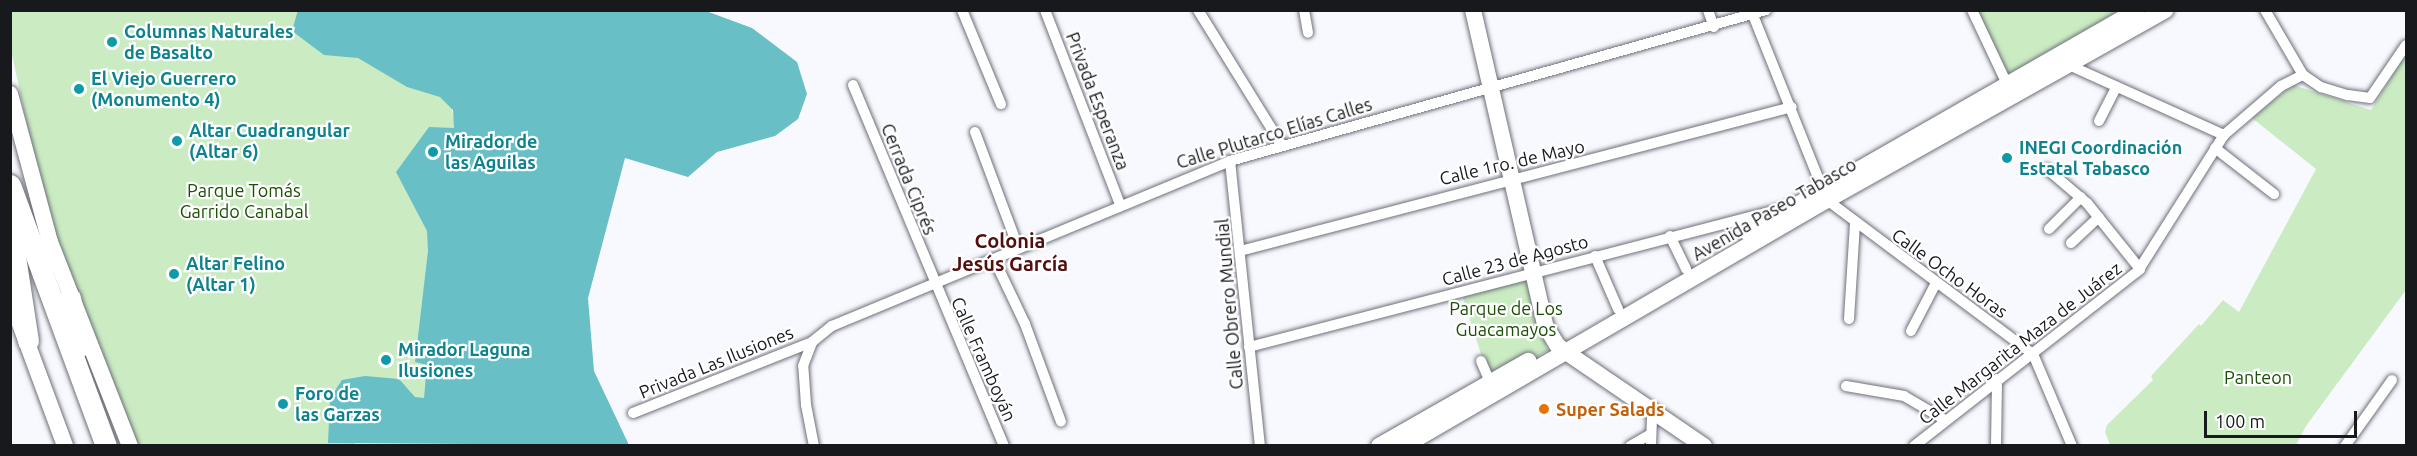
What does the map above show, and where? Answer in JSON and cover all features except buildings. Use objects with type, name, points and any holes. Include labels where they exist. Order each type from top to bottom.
[{"type":"highway","points":[[10,186],[106,446]]},
{"type":"highway","points":[[11,229],[28,341]]},
{"type":"highway","points":[[11,229],[91,446]]},
{"type":"highway","points":[[70,298],[94,414]]},
{"type":"main road","points":[[1473,10],[1513,178],[1543,319],[1562,349],[1704,446]]},
{"type":"main road","name":"Avenida Paseo Tabasco","points":[[1404,446],[1562,349],[1826,194],[2007,84],[2138,10]]},
{"type":"main road","name":"Avenida Paseo Tabasco","points":[[1379,446],[1490,382],[1562,349],[1618,309],[1790,207],[1826,194],[2071,66],[2165,10]]},
{"type":"main road","points":[[10,94],[39,209],[70,298],[130,446]]},
{"type":"main road","points":[[1748,233],[1753,215]]},
{"type":"main road","points":[[12,303],[65,446]]},
{"type":"street","points":[[962,10],[1001,104]]},
{"type":"street","name":"Privada Esperanza","points":[[1045,10],[1120,204]]},
{"type":"street","points":[[1198,10],[1281,144]]},
{"type":"street","points":[[1304,10],[1308,33]]},
{"type":"street","points":[[1708,10],[1714,27]]},
{"type":"street","name":"Calle Plutarco Elías Calles","points":[[812,342],[832,326],[934,285],[1120,204],[1230,161],[1281,144],[1714,27],[1766,10]]},
{"type":"street","points":[[1972,10],[2007,84]]},
{"type":"street","points":[[2265,10],[2303,75],[2332,91],[2370,98],[2406,45]]},
{"type":"street","name":"Calle Ocho Horas","points":[[1754,15],[1826,194],[1855,224],[2032,354],[2073,446]]},
{"type":"street","points":[[2071,66],[2115,89],[2224,135]]},
{"type":"street","name":"Calle Margarita Maza de Juárez","points":[[1914,446],[1996,379],[2140,270],[2224,135],[2281,86],[2303,75]]},
{"type":"street","name":"Cerrada Ciprés","points":[[853,85],[934,285]]},
{"type":"street","points":[[2099,122],[2115,89]]},
{"type":"street","name":"Calle 1ro. de Mayo","points":[[1240,251],[1513,178],[1792,108]]},
{"type":"street","points":[[975,132],[1018,247]]},
{"type":"street","points":[[2215,148],[2274,194]]},
{"type":"street","name":"Calle Obrero Mundial","points":[[1230,161],[1260,446]]},
{"type":"street","points":[[2047,169],[2081,197],[2140,270]]},
{"type":"street","points":[[2049,229],[2081,197]]},
{"type":"street","name":"Calle 23 de Agosto","points":[[1249,347],[1790,207]]},
{"type":"street","points":[[2071,243],[2099,217]]},
{"type":"street","points":[[1849,319],[1855,224]]},
{"type":"street","points":[[1671,236],[1686,269]]},
{"type":"street","points":[[1595,256],[1618,309]]},
{"type":"street","points":[[994,259],[1025,324],[1061,422]]},
{"type":"street","points":[[1911,332],[1936,283]]},
{"type":"street","name":"Calle Framboyán","points":[[934,285],[1005,446]]},
{"type":"street","points":[[812,342],[803,375],[814,446]]},
{"type":"street","name":"Privada Las Ilusiones","points":[[633,413],[812,342]]},
{"type":"street","points":[[1481,361],[1490,382]]},
{"type":"street","points":[[1996,379],[1996,446]]},
{"type":"street","points":[[2345,446],[2392,380]]},
{"type":"street","points":[[1846,386],[1904,396],[1945,420]]},
{"type":"street","points":[[1651,446],[1652,411]]},
{"type":"street","points":[[1630,446],[1651,434]]},
{"type":"green space","name":"Parque Tomás Garrido Canabal","points":[[10,11],[307,11],[455,83],[452,110],[456,129],[429,399],[334,389],[331,407],[356,445],[134,445],[45,209],[11,50]]},
{"type":"green space","points":[[1972,11],[2138,11],[2007,84]]},
{"type":"green space","name":"Panteon","points":[[2406,54],[2406,290],[2306,426],[2296,445],[2110,445],[2105,432],[2107,425],[2153,380],[2151,376],[2199,324],[2201,326],[2223,300],[2239,312],[2316,169],[2252,118],[2293,85],[2371,110]]},
{"type":"green space","name":"Parque de Los Guacamayos","points":[[1534,273],[1547,351],[1490,382],[1461,292]]},
{"type":"water","points":[[298,10],[706,11],[752,28],[797,62],[807,94],[798,119],[775,136],[717,152],[688,177],[625,158],[588,298],[594,371],[629,445],[328,443],[330,398],[342,380],[365,376],[399,379],[415,397],[424,398],[427,365],[415,362],[428,251],[427,231],[396,172],[429,127],[454,128],[453,110],[440,97],[407,87],[358,58],[324,55],[292,31]]},
{"type":"place","name":"Columnas Naturales de Basalto","points":[[112,42]]},
{"type":"place","name":"El Viejo Guerrero (Monumento 4)","points":[[79,89]]},
{"type":"place","name":"Altar Cuadrangular (Altar 6)","points":[[177,141]]},
{"type":"place","name":"Mirador de las Aguilas","points":[[433,152]]},
{"type":"place","name":"INEGI Coordinación Estatal Tabasco","points":[[2007,158]]},
{"type":"place","name":"Altar Felino (Altar 1)","points":[[174,274]]},
{"type":"place","name":"Mirador Laguna Ilusiones","points":[[386,360]]},
{"type":"place","name":"Foro de las Garzas","points":[[283,404]]},
{"type":"place","name":"Super Salads","points":[[1544,409]]},
{"type":"district","name":"Colonia Jesús García","points":[[1010,252]]}]
